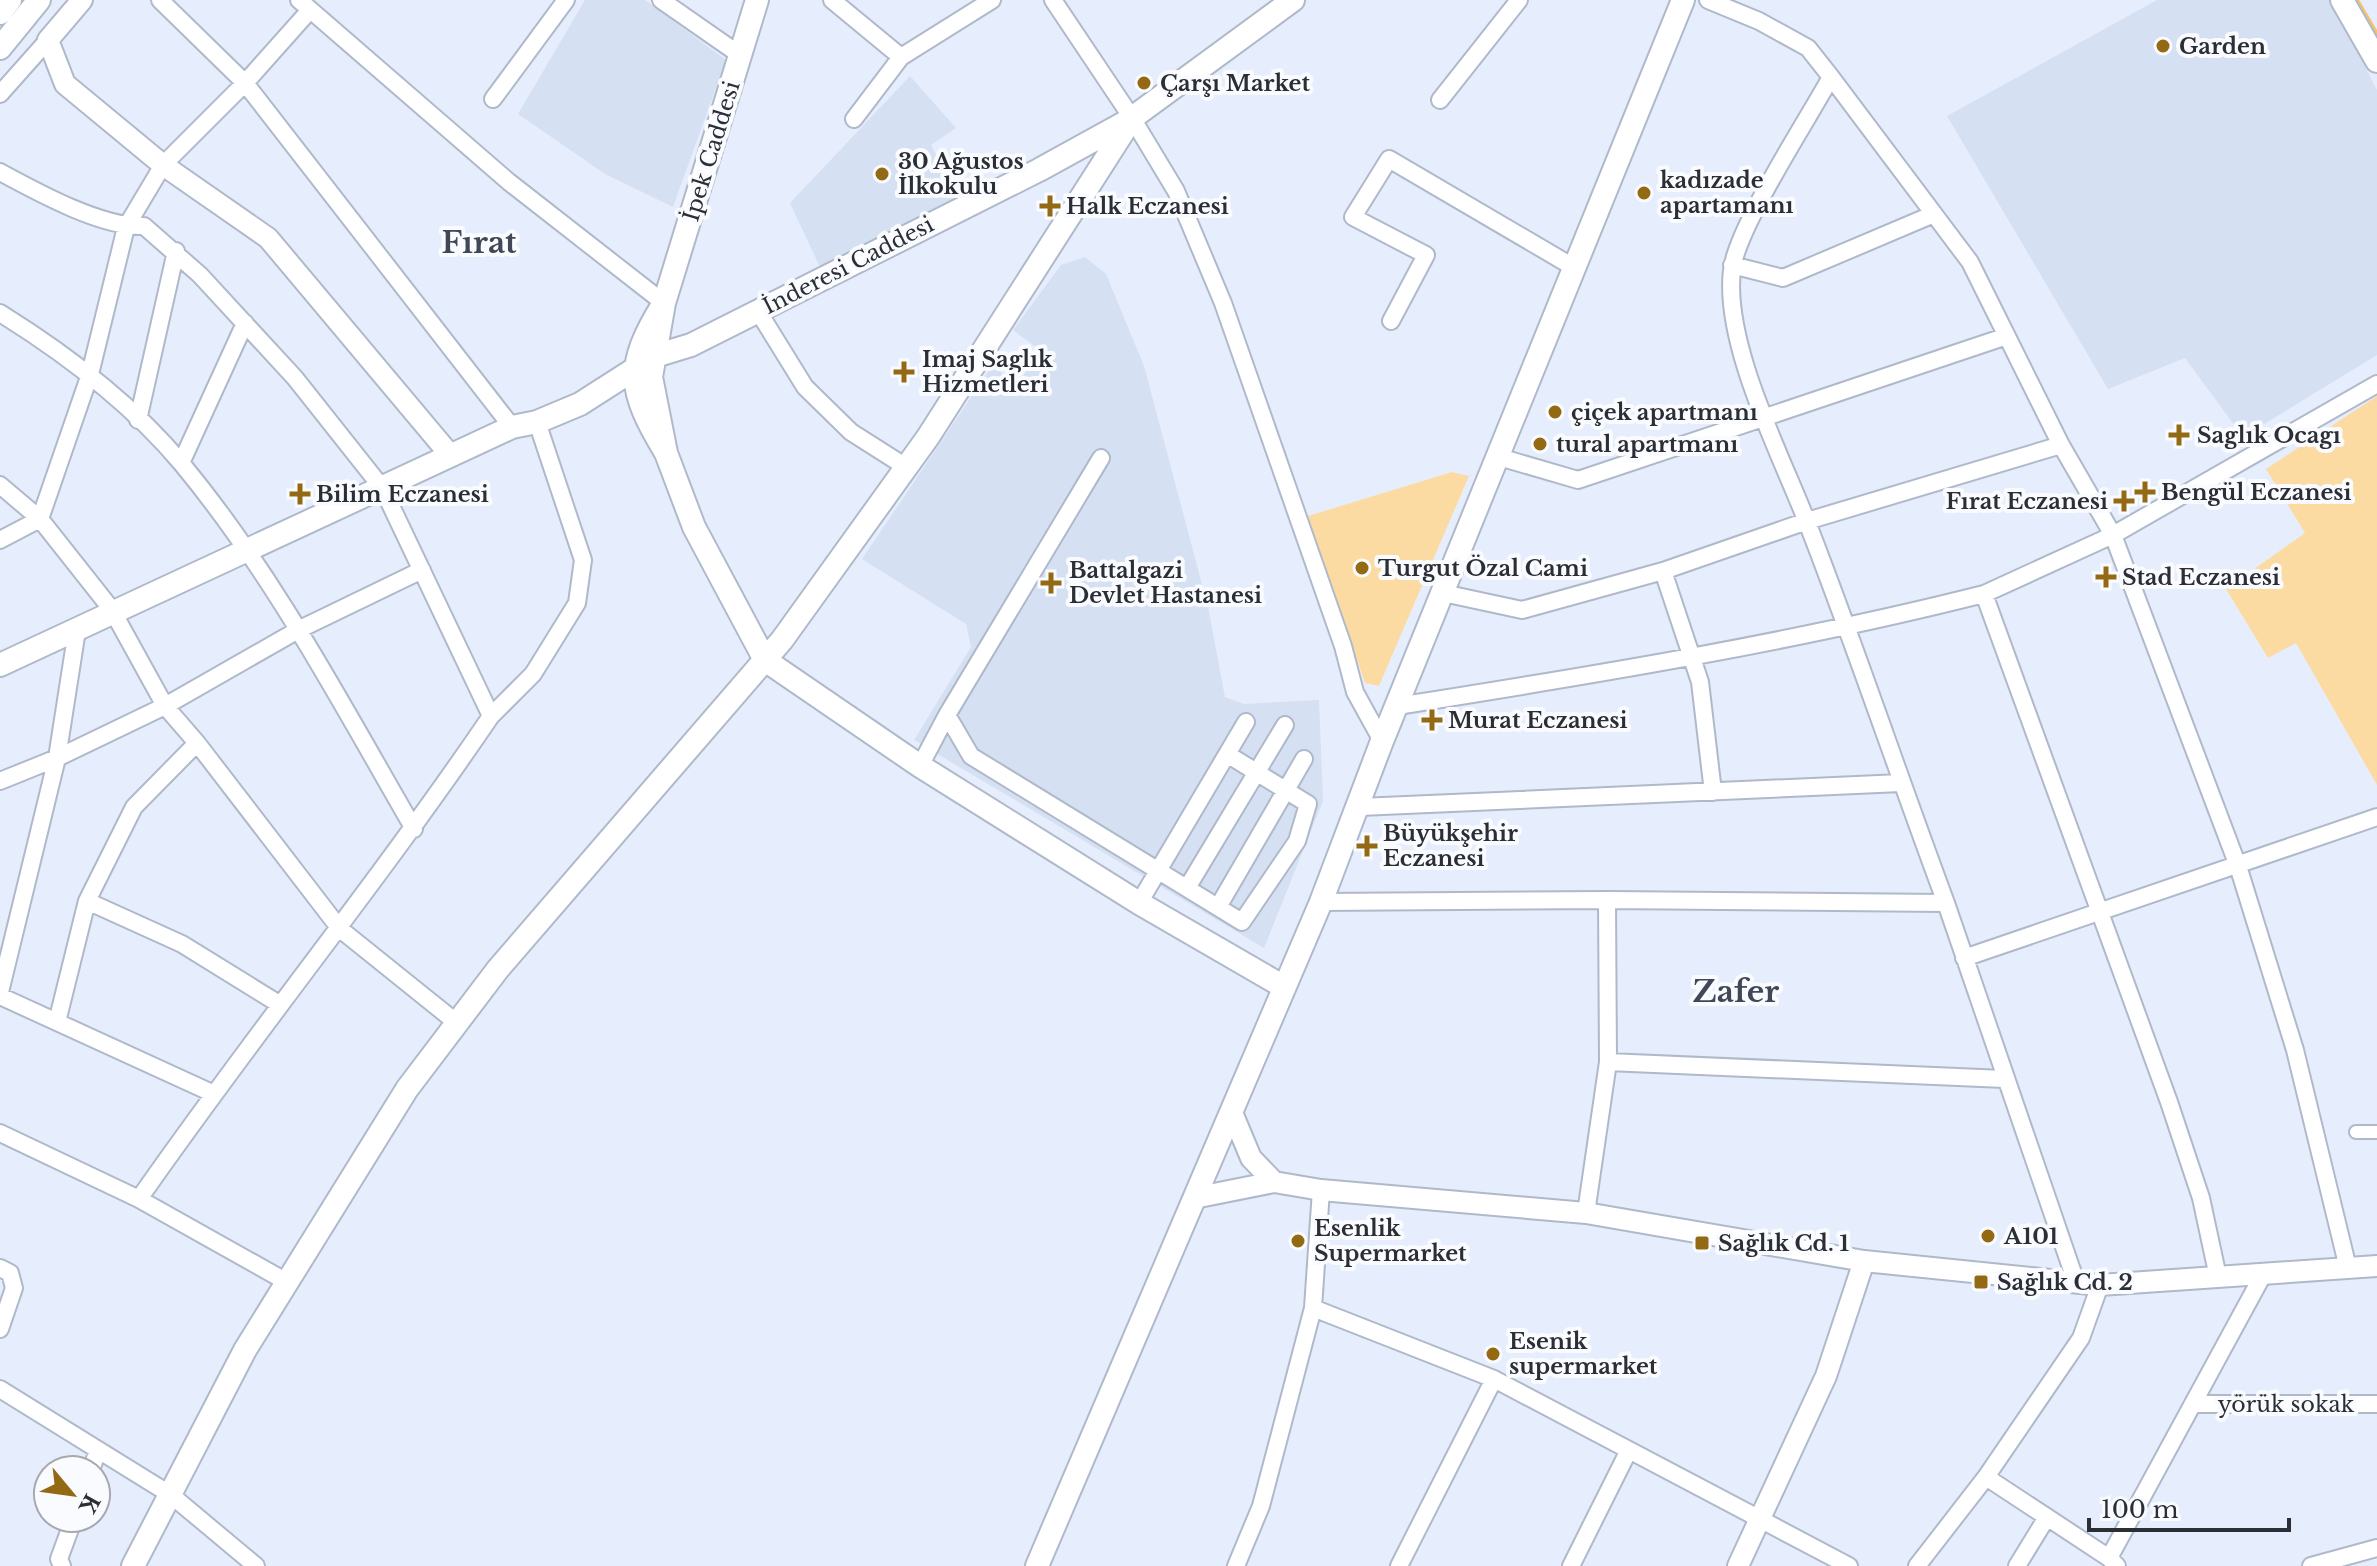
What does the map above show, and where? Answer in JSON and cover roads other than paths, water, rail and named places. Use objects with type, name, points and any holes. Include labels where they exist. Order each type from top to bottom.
[{"type":"main road","points":[[0,13],[10,0]]},
{"type":"main road","points":[[0,48],[39,0]]},
{"type":"main road","name":"İpek Caddesi","points":[[664,303],[757,0]]},
{"type":"main road","points":[[1037,1566],[1194,1198],[1233,1115],[1321,902],[1360,807],[1382,741],[1683,0]]},
{"type":"main road","points":[[2342,0],[2377,61]]},
{"type":"main road","points":[[133,1566],[245,1350],[407,1089],[498,969],[765,660],[906,467],[1132,118],[1288,1]]},
{"type":"main road","name":"İnderesi Caddesi","points":[[0,665],[77,630],[112,610],[383,489],[512,427],[537,422],[580,404],[655,356],[691,345],[1039,170],[1132,118]]},
{"type":"main road","points":[[664,303],[651,377],[666,453],[694,527],[765,660],[920,766],[1139,903],[1284,987]]},
{"type":"main road","points":[[664,303],[649,327],[636,369],[635,385],[641,411],[666,453]]},
{"type":"street","points":[[0,94],[82,0]]},
{"type":"street","points":[[160,0],[245,83],[512,427]]},
{"type":"street","points":[[493,99],[566,0]]},
{"type":"street","points":[[661,0],[740,55]]},
{"type":"street","points":[[832,0],[901,57]]},
{"type":"street","points":[[854,119],[901,57],[992,0]]},
{"type":"street","points":[[1053,0],[1132,118],[1176,191],[1223,303],[1343,646],[1355,692],[1382,741]]},
{"type":"street","points":[[1440,100],[1519,0]]},
{"type":"street","points":[[1708,0],[1759,21],[1808,48],[1831,77],[1970,262],[2061,445],[2113,535],[2238,866],[2295,1050],[2348,1268]]},
{"type":"street","points":[[0,540],[40,519],[90,374],[126,227],[163,165],[245,83],[304,5],[509,182],[664,303]]},
{"type":"street","points":[[48,40],[65,84],[163,165],[268,238],[451,456]]},
{"type":"street","points":[[1831,77],[1754,216],[1732,265],[1729,303],[1764,419],[1807,521],[1946,903],[2076,1282]]},
{"type":"street","points":[[1391,321],[1426,255],[1353,217],[1389,159],[1575,268]]},
{"type":"street","points":[[0,172],[36,192],[126,227],[144,226],[176,251],[295,378],[383,489],[491,716]]},
{"type":"street","points":[[1732,265],[1783,278],[1934,214]]},
{"type":"street","points":[[138,420],[176,251]]},
{"type":"street","points":[[1731,285],[1768,274]]},
{"type":"street","points":[[758,311],[805,387],[851,432],[906,467]]},
{"type":"street","points":[[0,313],[90,374],[181,463],[246,551],[298,630],[414,829]]},
{"type":"street","points":[[181,463],[245,323]]},
{"type":"street","points":[[1499,457],[1578,480],[2007,336]]},
{"type":"street","points":[[1397,706],[1846,629],[1984,594],[2113,535],[2377,384]]},
{"type":"street","points":[[139,1199],[212,1093],[414,829],[491,716],[533,674],[577,603],[583,560],[537,422]]},
{"type":"street","points":[[1443,593],[1522,610],[1663,571],[1807,521],[2061,445]]},
{"type":"street","points":[[920,766],[947,715],[1101,458]]},
{"type":"street","points":[[0,485],[40,519],[112,610],[165,706],[340,929],[457,1023]]},
{"type":"street","points":[[0,781],[57,758],[165,706],[298,630],[422,570]]},
{"type":"street","points":[[1663,571],[1700,682],[1713,792]]},
{"type":"street","points":[[1984,594],[2201,1198],[2218,1277]]},
{"type":"street","points":[[77,630],[57,758],[0,994],[212,1093]]},
{"type":"street","points":[[947,715],[971,756],[1242,922],[1297,841],[1308,804],[1227,754]]},
{"type":"street","points":[[1139,903],[1246,722]]},
{"type":"street","points":[[1187,888],[1285,725]]},
{"type":"street","points":[[57,1022],[87,901],[134,807],[197,743]]},
{"type":"street","points":[[1218,907],[1304,759]]},
{"type":"street","points":[[1360,807],[1901,783]]},
{"type":"street","points":[[1964,958],[2377,817]]},
{"type":"street","points":[[1321,902],[1607,900],[1946,903]]},
{"type":"street","points":[[1586,1213],[1608,1062],[1607,900]]},
{"type":"street","points":[[87,901],[182,944],[279,1004]]},
{"type":"street","points":[[1608,1062],[2004,1079]]},
{"type":"street","points":[[1233,1115],[1251,1158],[1274,1182]]},
{"type":"street","points":[[2356,1132],[2377,1132]]},
{"type":"street","points":[[0,1133],[139,1199],[287,1282]]},
{"type":"street","points":[[1194,1198],[1274,1182],[1321,1190],[1586,1213],[1864,1261],[2100,1285],[2377,1266]]},
{"type":"street","points":[[1236,1566],[1261,1506],[1313,1308],[1321,1190]]},
{"type":"street","points":[[1738,1566],[1762,1520],[1826,1376],[1864,1261]]},
{"type":"street","points":[[0,1268],[10,1273],[14,1288],[0,1329]]},
{"type":"street","points":[[1986,1477],[2113,1562],[2264,1273]]},
{"type":"street","points":[[1917,1566],[1986,1477],[2081,1338],[2100,1285]]},
{"type":"street","points":[[1313,1308],[1494,1379],[1849,1566]]},
{"type":"street","points":[[1399,1566],[1494,1379]]},
{"type":"street","points":[[0,1389],[171,1495],[256,1566]]},
{"type":"street","name":"yörük sokak","points":[[2196,1404],[2377,1404]]},
{"type":"street","points":[[97,1454],[98,1450]]},
{"type":"street","points":[[1571,1566],[1628,1452]]},
{"type":"street","points":[[2017,1566],[2047,1517]]},
{"type":"street","points":[[59,1564],[69,1534]]},
{"type":"street","points":[[2311,1566],[2377,1548]]},
{"type":"waterway","points":[[2357,0],[2377,34]]},
{"type":"place","name":"Garden","points":[[2163,46]]},
{"type":"place","name":"Çarşı Market","points":[[1144,83]]},
{"type":"place","name":"30 Ağustos İlkokulu","points":[[882,174]]},
{"type":"place","name":"kadızade apartamanı","points":[[1644,193]]},
{"type":"place","name":"Halk Eczanesi","points":[[1050,206]]},
{"type":"place","name":"Imaj Saglık Hizmetleri","points":[[904,372]]},
{"type":"place","name":"çiçek apartmanı","points":[[1555,412]]},
{"type":"place","name":"Saglık Ocagı","points":[[2179,435]]},
{"type":"place","name":"tural apartmanı","points":[[1540,444]]},
{"type":"place","name":"Bengül Eczanesi","points":[[2145,492]]},
{"type":"place","name":"Bilim Eczanesi","points":[[300,494]]},
{"type":"place","name":"Fırat Eczanesi","points":[[2124,501]]},
{"type":"place","name":"Turgut Özal Cami","points":[[1362,568]]},
{"type":"place","name":"Stad Eczanesi","points":[[2106,577]]},
{"type":"place","name":"Battalgazi Devlet Hastanesi","points":[[1051,583]]},
{"type":"place","name":"Murat Eczanesi","points":[[1432,720]]},
{"type":"place","name":"Büyükşehir Eczanesi","points":[[1367,846]]},
{"type":"place","name":"A101","points":[[1988,1236]]},
{"type":"place","name":"Esenlik Supermarket","points":[[1298,1241]]},
{"type":"place","name":"Sağlık Cd. 1","points":[[1702,1243]]},
{"type":"place","name":"Sağlık Cd. 2","points":[[1981,1282]]},
{"type":"place","name":"Esenik supermarket","points":[[1493,1354]]},
{"type":"district","name":"Fırat","points":[[479,243]]},
{"type":"district","name":"Zafer","points":[[1736,992]]}]
